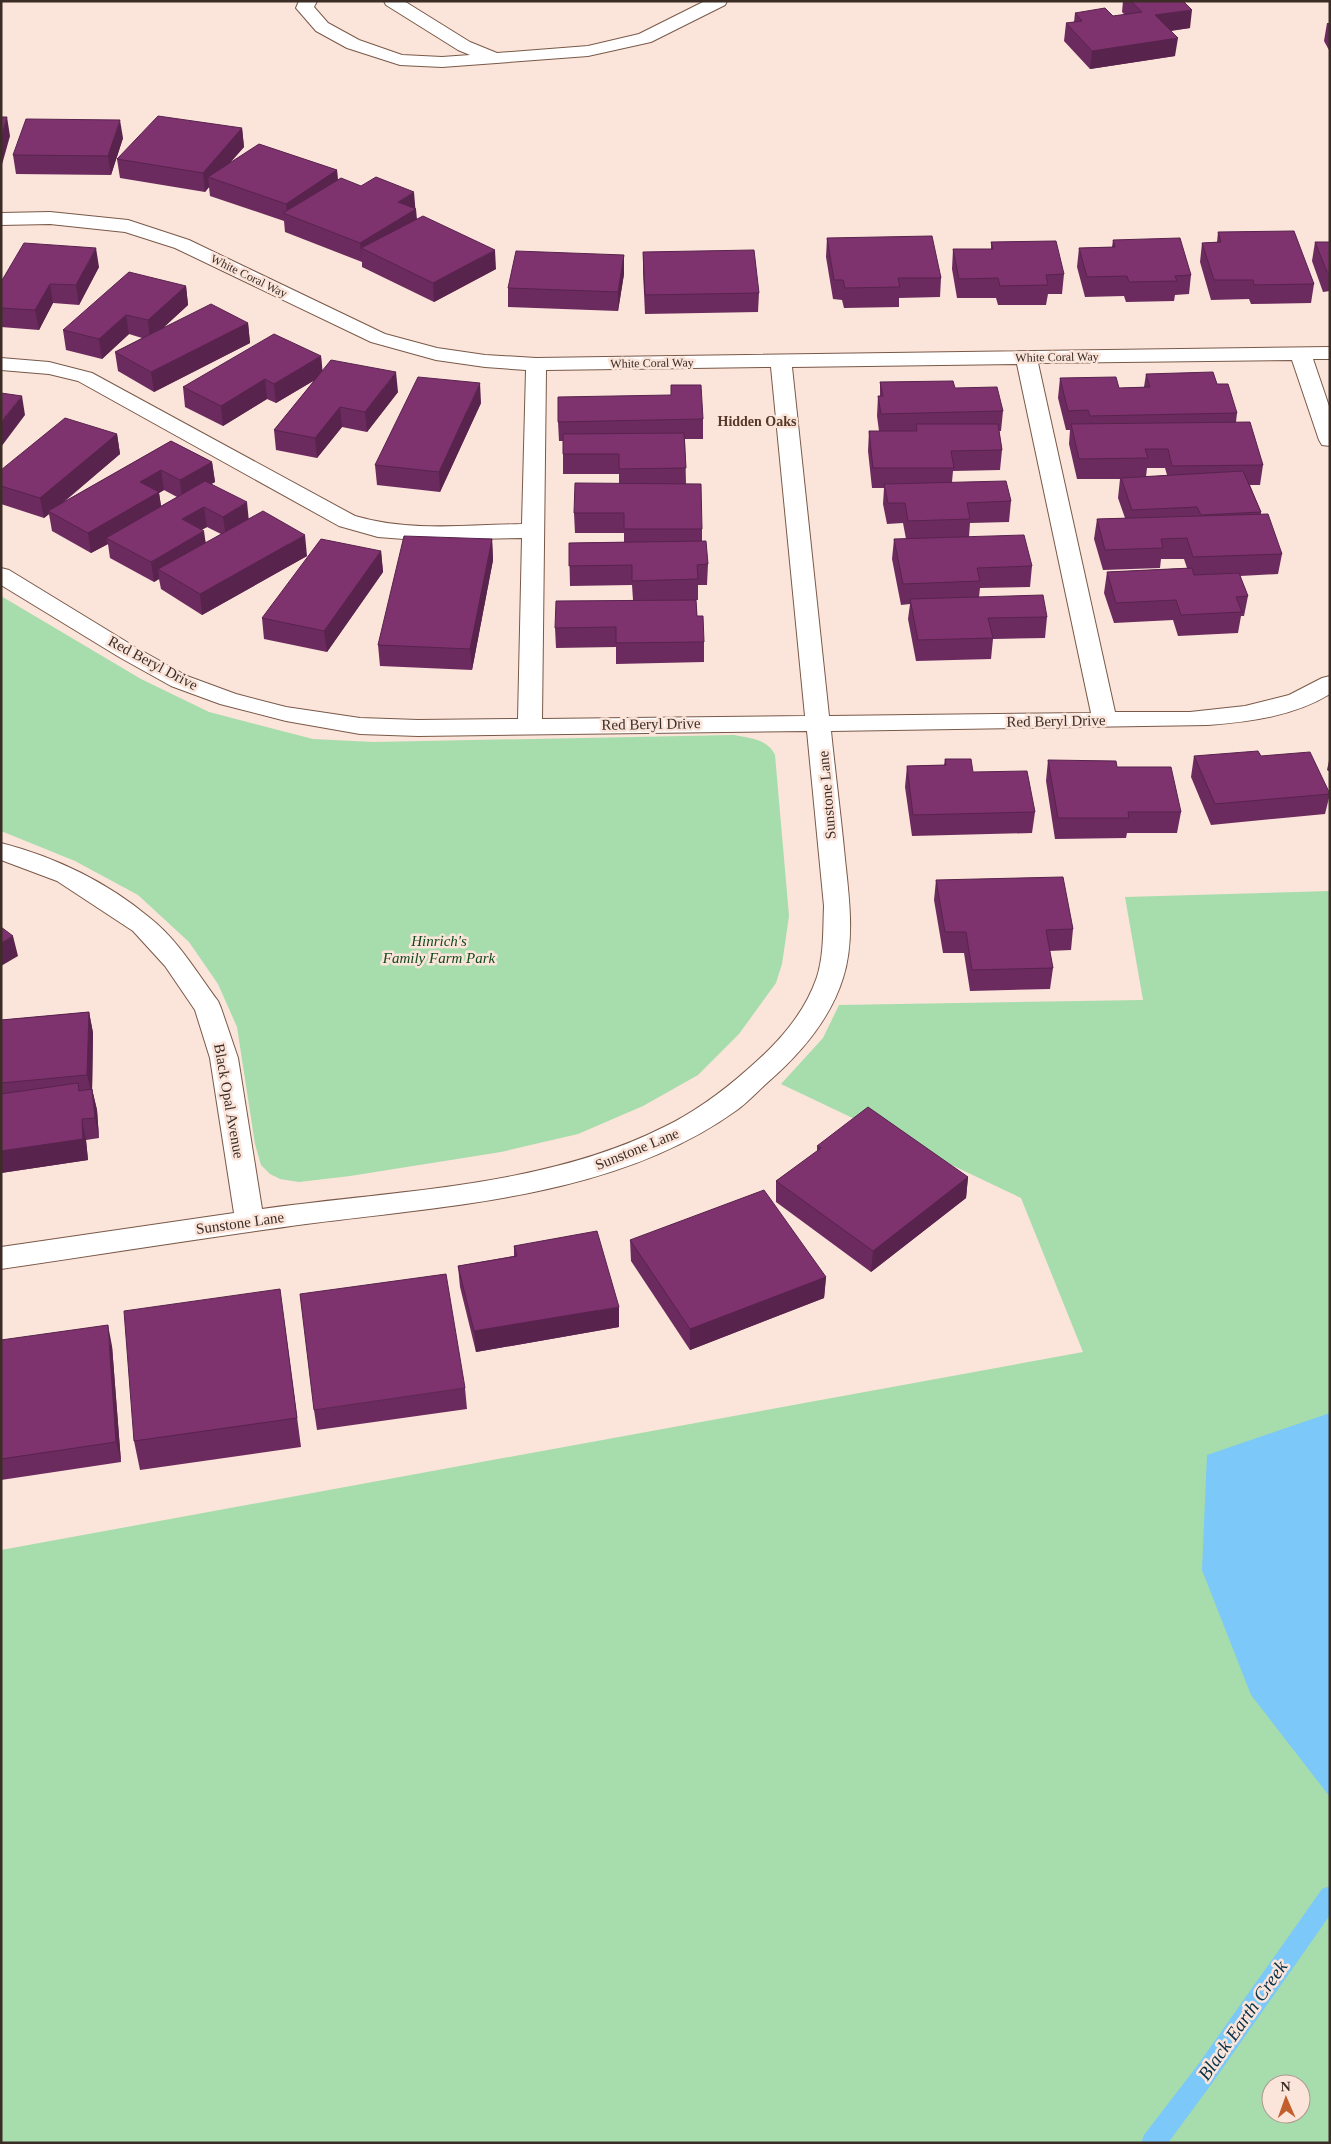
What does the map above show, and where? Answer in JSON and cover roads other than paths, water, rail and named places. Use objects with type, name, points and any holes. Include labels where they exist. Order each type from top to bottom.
[{"type":"street","points":[[308,1],[305,8],[322,27],[353,44],[400,60],[442,62],[588,51],[645,38],[719,1]]},
{"type":"street","points":[[392,1],[464,46],[493,58]]},
{"type":"street","name":"White Coral Way","points":[[1,219],[50,218],[128,226],[182,244],[378,338],[436,354],[485,361],[536,364],[1330,353]]},
{"type":"street","points":[[1300,353],[1330,440]]},
{"type":"street","points":[[1026,357],[1105,720]]},
{"type":"street","name":"Sunstone Lane","points":[[1,1258],[250,1221],[482,1191],[605,1164],[670,1138],[716,1112],[756,1081],[790,1046],[816,1011],[831,975],[837,906],[820,722],[781,361]]},
{"type":"street","points":[[1,364],[49,368],[85,377],[347,521],[378,530],[417,533],[533,531]]},
{"type":"street","points":[[530,726],[536,364]]},
{"type":"street","name":"Red Beryl Drive","points":[[1,575],[136,657],[180,681],[228,700],[286,714],[360,726],[418,728],[1105,720],[1243,716],[1288,704],[1318,692],[1330,683]]},
{"type":"street","name":"Black Opal Avenue","points":[[1,851],[24,858],[66,876],[99,895],[142,925],[174,960],[208,1008],[224,1058],[250,1221]]},
{"type":"water","points":[[1330,1413],[1330,1797],[1251,1695],[1202,1570],[1207,1455]]},
{"type":"waterway","name":"Black Earth Creek","points":[[1153,2143],[1205,2074],[1330,1896]]},
{"type":"district","name":"Hidden Oaks","points":[[757,421]]},
{"type":"park label","name":"Hinrich's Family Farm Park","points":[[439,950]]}]
